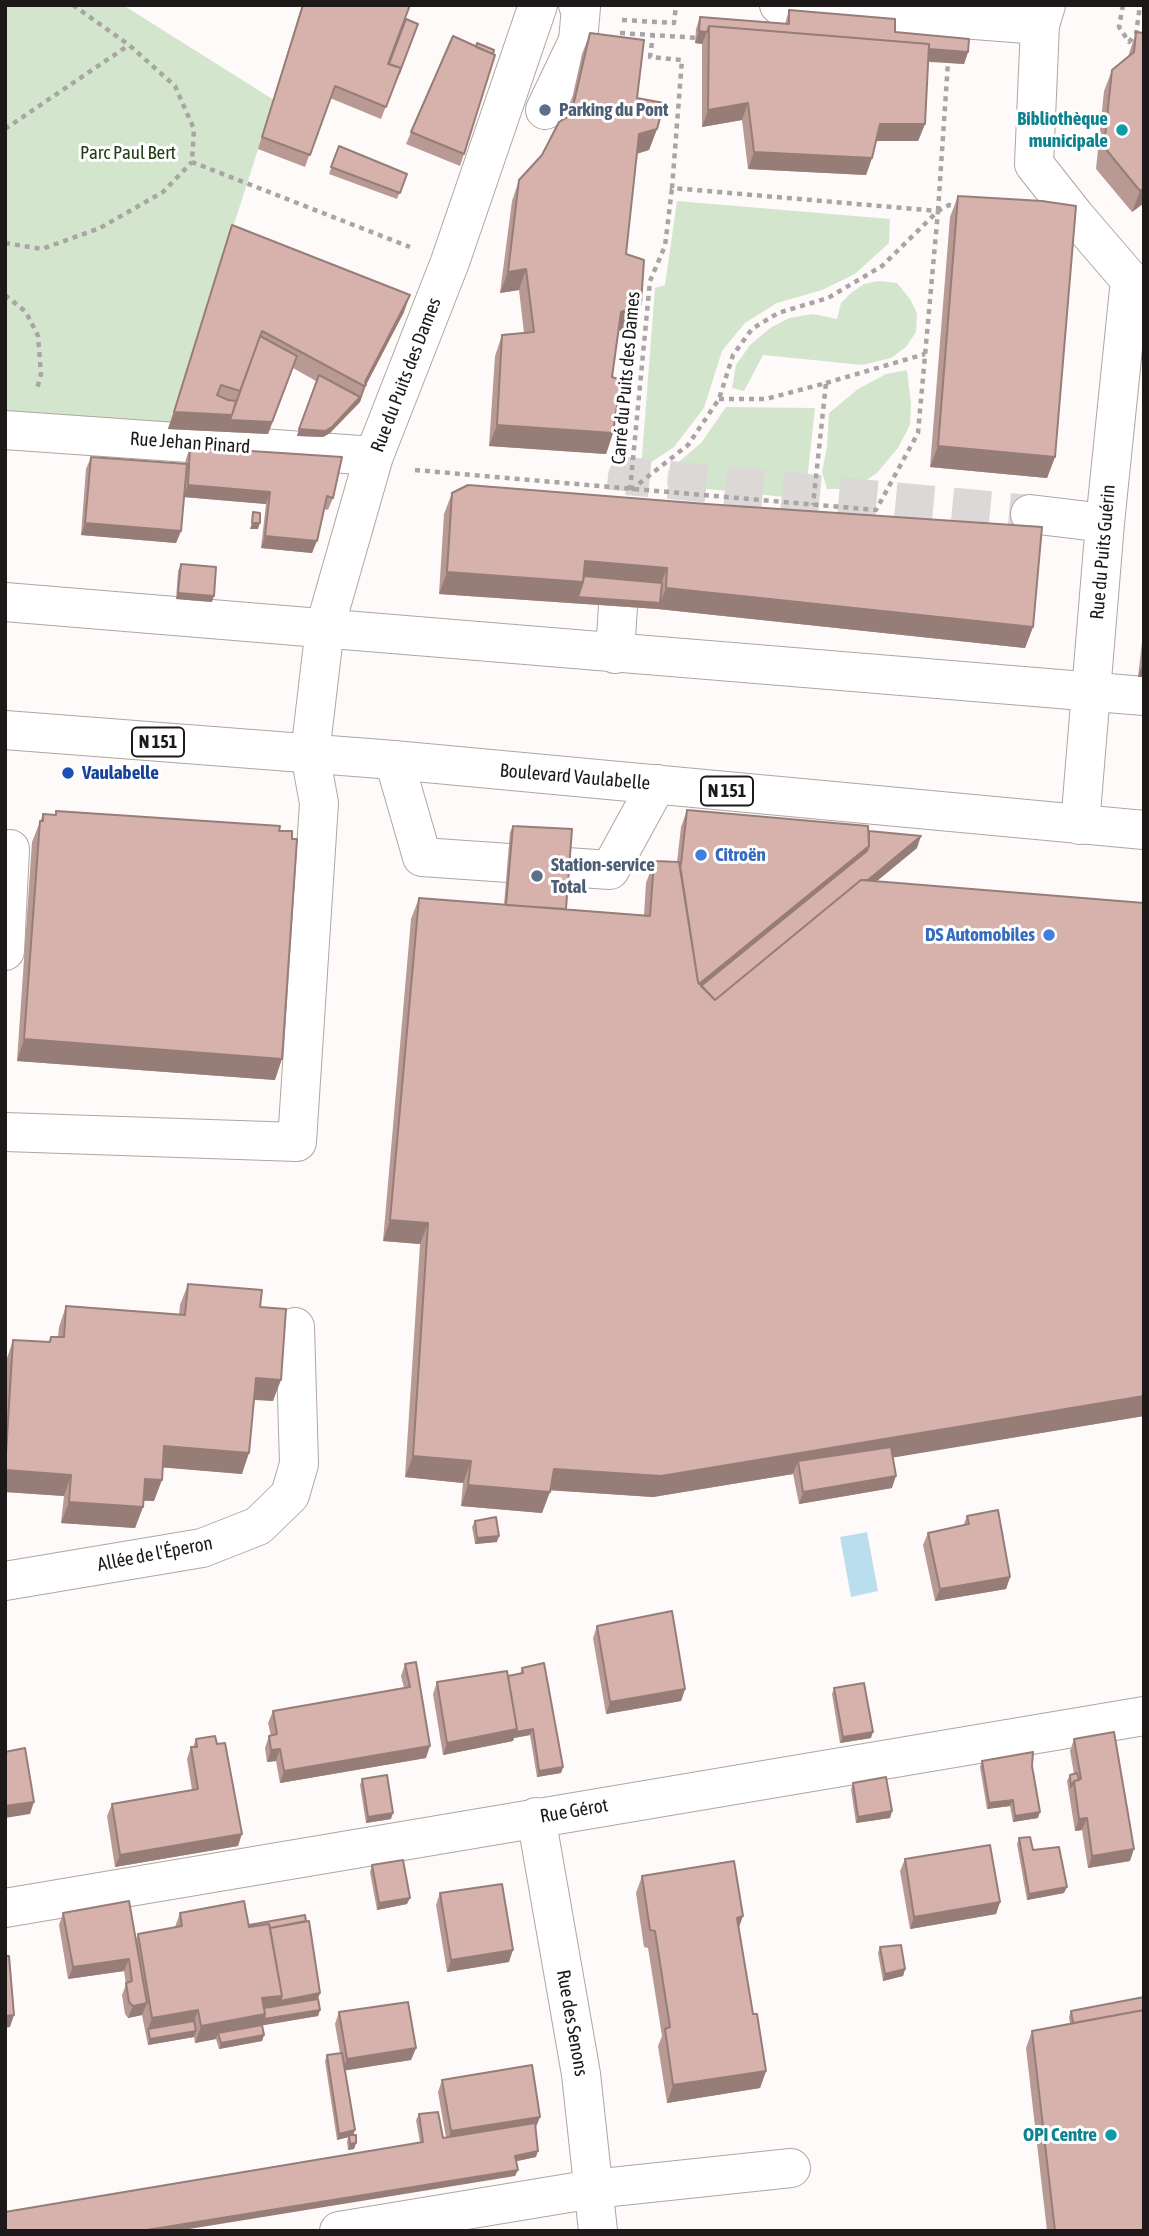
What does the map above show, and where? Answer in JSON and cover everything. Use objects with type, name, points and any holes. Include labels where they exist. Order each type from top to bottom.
[{"type":"street","name":"Rue du Puits des Dames","points":[[5,1132],[297,1142],[319,803],[310,754],[325,627],[374,456],[450,262],[538,5]]},
{"type":"street","points":[[779,5],[1043,15],[1034,164],[1075,216],[1137,281]]},
{"type":"street","points":[[545,110],[578,41],[581,7],[593,12]]},
{"type":"street","name":"Rue du Puits Guérin","points":[[1080,825],[1105,523],[1137,281]]},
{"type":"street","name":"Rue Jehan Pinard","points":[[5,430],[374,456]]},
{"type":"street","points":[[1030,514],[1105,523]]},
{"type":"street","points":[[5,602],[1144,696]]},
{"type":"street","points":[[615,653],[618,606]]},
{"type":"street","name":"Boulevard Vaulabelle","points":[[5,730],[394,760],[1144,830]]},
{"type":"street","points":[[394,760],[422,857],[610,870],[657,784]]},
{"type":"street","points":[[5,951],[10,849]]},
{"type":"street","name":"Allée de l'Éperon","points":[[5,1581],[202,1548],[258,1526],[290,1494],[299,1464],[295,1327]]},
{"type":"street","name":"Rue Gérot","points":[[5,1908],[1144,1716]]},
{"type":"street","name":"Rue des Senons","points":[[536,1817],[581,2074],[598,2231]]},
{"type":"street","points":[[339,2231],[593,2189],[792,2168]]},
{"type":"path","points":[[5,243],[42,249],[100,228],[163,192],[192,162],[194,129],[175,86],[129,45],[73,5]]},
{"type":"path","points":[[593,12],[674,23],[676,5]]},
{"type":"path","points":[[1124,5],[1119,27],[1129,42],[1136,34],[1140,5]]},
{"type":"path","points":[[616,33],[711,38]]},
{"type":"path","name":"Carré du Puits des Dames","points":[[630,490],[650,281],[665,246],[682,60],[650,57],[653,35]]},
{"type":"path","points":[[5,129],[129,45]]},
{"type":"path","points":[[672,188],[938,211],[948,55]]},
{"type":"path","points":[[192,162],[450,262]]},
{"type":"path","name":"Carré du Puits des Dames","points":[[630,490],[688,445],[719,399],[733,355],[752,329],[778,313],[828,298],[882,266],[938,211],[949,205]]},
{"type":"path","name":"Carré du Puits des Dames","points":[[417,471],[876,510],[918,433],[938,211]]},
{"type":"path","points":[[5,295],[26,312],[38,336],[41,374],[32,396]]},
{"type":"path","points":[[719,399],[766,399],[925,354]]},
{"type":"path","points":[[813,505],[826,383]]},
{"type":"green space","name":"Parc Paul Bert","points":[[5,5],[123,5],[274,100],[168,429],[5,417]]},
{"type":"green space","points":[[677,201],[890,219],[889,243],[855,274],[822,290],[777,303],[745,323],[722,351],[704,408],[674,447],[641,469],[655,288],[665,285]]},
{"type":"green space","points":[[878,281],[897,283],[917,313],[916,332],[906,347],[891,358],[862,365],[763,355],[744,391],[732,388],[736,365],[750,345],[770,328],[789,318],[813,314],[837,319],[841,303],[851,293],[864,284]]},
{"type":"green space","points":[[907,370],[911,404],[910,425],[898,448],[877,473],[862,483],[843,489],[827,489],[822,472],[829,413],[858,389],[886,374]]},
{"type":"green space","points":[[726,407],[815,408],[805,499],[667,485],[668,471],[701,443]]},
{"type":"water","points":[[867,1532],[878,1591],[851,1597],[840,1537]]},
{"type":"building","points":[[303,5],[410,5],[388,64],[401,68],[386,107],[335,86],[310,155],[262,137]]},
{"type":"building","points":[[789,10],[895,19],[895,32],[969,39],[968,52],[929,49],[929,44],[709,26],[707,32],[699,31],[700,17],[789,24]]},
{"type":"building","points":[[406,19],[418,24],[399,74],[401,68],[389,64]]},
{"type":"building","points":[[709,26],[929,44],[925,124],[880,124],[872,158],[754,152],[748,103],[708,110]]},
{"type":"building","name":"Bibliothèque municipale","points":[[1136,32],[1144,33],[1144,188],[1140,191],[1104,147],[1112,70],[1134,52]]},
{"type":"building","points":[[590,33],[644,40],[637,98],[664,103],[657,129],[639,134],[626,254],[644,260],[641,304],[621,312],[612,377],[621,380],[613,433],[497,425],[502,335],[534,332],[526,269],[508,272],[519,180],[542,155],[559,122],[571,115]]},
{"type":"building","points":[[453,36],[495,55],[464,154],[411,132]]},
{"type":"building","points":[[477,43],[494,50],[493,54],[476,47]]},
{"type":"building","points":[[339,146],[407,174],[400,193],[331,167]]},
{"type":"building","points":[[958,196],[1042,201],[1076,206],[1055,457],[938,446]]},
{"type":"building","points":[[232,225],[410,295],[365,382],[366,385],[262,331],[240,391],[221,385],[217,395],[236,401],[232,415],[174,412]]},
{"type":"building","points":[[260,336],[297,356],[272,422],[230,420]]},
{"type":"building","points":[[319,375],[360,397],[325,431],[299,429]]},
{"type":"building","points":[[190,447],[342,457],[333,498],[327,496],[317,541],[265,536],[270,492],[188,485]]},
{"type":"building","points":[[91,457],[187,464],[181,531],[85,523]]},
{"type":"building","points":[[468,485],[1042,527],[1033,627],[666,588],[667,568],[585,561],[583,582],[447,572],[452,493]]},
{"type":"building","points":[[253,512],[260,513],[260,523],[252,523]]},
{"type":"building","points":[[181,564],[216,567],[214,596],[178,593]]},
{"type":"building","points":[[584,576],[662,583],[660,603],[578,597]]},
{"type":"building","points":[[687,810],[868,826],[869,846],[699,984],[680,865]]},
{"type":"building","points":[[56,811],[280,826],[279,831],[292,831],[292,839],[297,839],[282,1059],[24,1039],[40,821],[43,821],[43,814],[56,815]]},
{"type":"building","name":"Station-service Total","points":[[513,826],[572,829],[566,909],[506,905]]},
{"type":"building","points":[[869,831],[921,836],[868,880],[861,880],[715,1000],[701,986],[867,851]]},
{"type":"building","points":[[654,861],[679,862],[698,982],[715,1000],[861,880],[1144,903],[1144,1396],[661,1476],[554,1469],[550,1492],[468,1485],[471,1461],[413,1456],[428,1223],[390,1220],[419,898],[650,916]]},
{"type":"building","points":[[188,1284],[262,1290],[260,1307],[286,1309],[281,1380],[256,1378],[249,1453],[164,1446],[162,1480],[145,1479],[143,1507],[69,1502],[71,1475],[5,1470],[13,1340],[50,1342],[51,1337],[64,1337],[66,1306],[185,1315]]},
{"type":"building","points":[[891,1447],[896,1476],[803,1492],[798,1461]]},
{"type":"building","points":[[998,1510],[1010,1577],[940,1589],[928,1533],[969,1524],[967,1516]]},
{"type":"building","points":[[496,1517],[499,1536],[477,1538],[475,1521]]},
{"type":"building","points":[[672,1611],[685,1689],[610,1702],[597,1626]]},
{"type":"building","points":[[416,1662],[430,1746],[284,1771],[280,1749],[271,1750],[269,1736],[277,1734],[273,1711],[410,1687],[405,1664]]},
{"type":"building","points":[[544,1663],[563,1767],[539,1771],[533,1729],[516,1732],[508,1676],[523,1673],[522,1668]]},
{"type":"building","points":[[507,1671],[517,1729],[447,1743],[437,1682]]},
{"type":"building","points":[[864,1683],[873,1732],[843,1737],[834,1688]]},
{"type":"building","points":[[1114,1732],[1134,1849],[1092,1856],[1087,1818],[1079,1819],[1074,1781],[1081,1779],[1074,1739]]},
{"type":"building","points":[[215,1736],[217,1744],[225,1743],[242,1834],[120,1855],[112,1804],[198,1789],[191,1747],[197,1747],[196,1739]]},
{"type":"building","points":[[25,1748],[34,1802],[5,1806],[5,1752]]},
{"type":"building","points":[[1033,1752],[1032,1766],[1040,1812],[1015,1816],[1013,1800],[989,1803],[982,1761]]},
{"type":"building","points":[[1077,1773],[1079,1780],[1074,1781],[1071,1787],[1070,1775]]},
{"type":"building","points":[[387,1775],[393,1813],[368,1817],[362,1779]]},
{"type":"building","points":[[886,1777],[892,1811],[858,1817],[853,1783]]},
{"type":"building","points":[[1030,1837],[1033,1850],[1059,1847],[1067,1887],[1029,1894],[1019,1838]]},
{"type":"building","points":[[990,1845],[1000,1902],[914,1917],[905,1859]]},
{"type":"building","points":[[403,1860],[410,1898],[379,1903],[372,1865]]},
{"type":"building","points":[[734,1861],[743,1916],[737,1918],[753,2014],[757,2014],[766,2071],[673,2085],[665,2029],[670,2027],[655,1931],[650,1930],[642,1876]]},
{"type":"building","points":[[502,1884],[513,1950],[451,1960],[440,1893]]},
{"type":"building","points":[[129,1901],[147,2003],[133,2006],[129,2002],[126,1983],[132,1981],[129,1959],[73,1967],[63,1913]]},
{"type":"building","points":[[244,1901],[249,1927],[269,1924],[282,1996],[262,1998],[265,2014],[201,2026],[198,2010],[152,2018],[138,1934],[182,1926],[180,1913]]},
{"type":"building","points":[[305,1915],[306,1921],[270,1928],[269,1924],[249,1927],[249,1925]]},
{"type":"building","points":[[309,1921],[320,1993],[280,2001],[282,1996],[270,1928]]},
{"type":"building","points":[[901,1945],[905,1969],[885,1974],[880,1947]]},
{"type":"building","points":[[5,1956],[9,1956],[14,2015],[5,2016]]},
{"type":"building","points":[[1144,1997],[1144,2010],[1073,2023],[1071,2011]]},
{"type":"building","points":[[318,1999],[320,2010],[264,2019],[264,2008]]},
{"type":"building","points":[[408,2002],[416,2048],[347,2059],[339,2012]]},
{"type":"building","name":"OPI Centre","points":[[1144,2010],[1144,2231],[1055,2231],[1032,2031]]},
{"type":"building","points":[[194,2021],[196,2031],[150,2039],[148,2029]]},
{"type":"building","points":[[262,2025],[264,2035],[221,2043],[218,2033]]},
{"type":"building","points":[[342,2053],[355,2130],[339,2134],[327,2055]]},
{"type":"building","points":[[532,2065],[540,2117],[451,2131],[442,2080]]},
{"type":"building","points":[[438,2112],[443,2138],[535,2123],[538,2151],[515,2156],[518,2170],[141,2231],[5,2231],[5,2212],[423,2142],[419,2114]]},
{"type":"building","points":[[349,2135],[356,2135],[356,2143],[350,2144]]},
{"type":"tunnel","points":[[622,548],[627,476],[1030,514]]},
{"type":"place","name":"Parking du Pont","points":[[545,110]]},
{"type":"place","name":"Bibliothèque municipale","points":[[1122,130]]},
{"type":"place","name":"Vaulabelle","points":[[68,773]]},
{"type":"place","name":"Citroën","points":[[701,855]]},
{"type":"place","name":"Station-service Total","points":[[537,876]]},
{"type":"place","name":"DS Automobiles","points":[[1049,935]]},
{"type":"place","name":"OPI Centre","points":[[1111,2135]]}]
